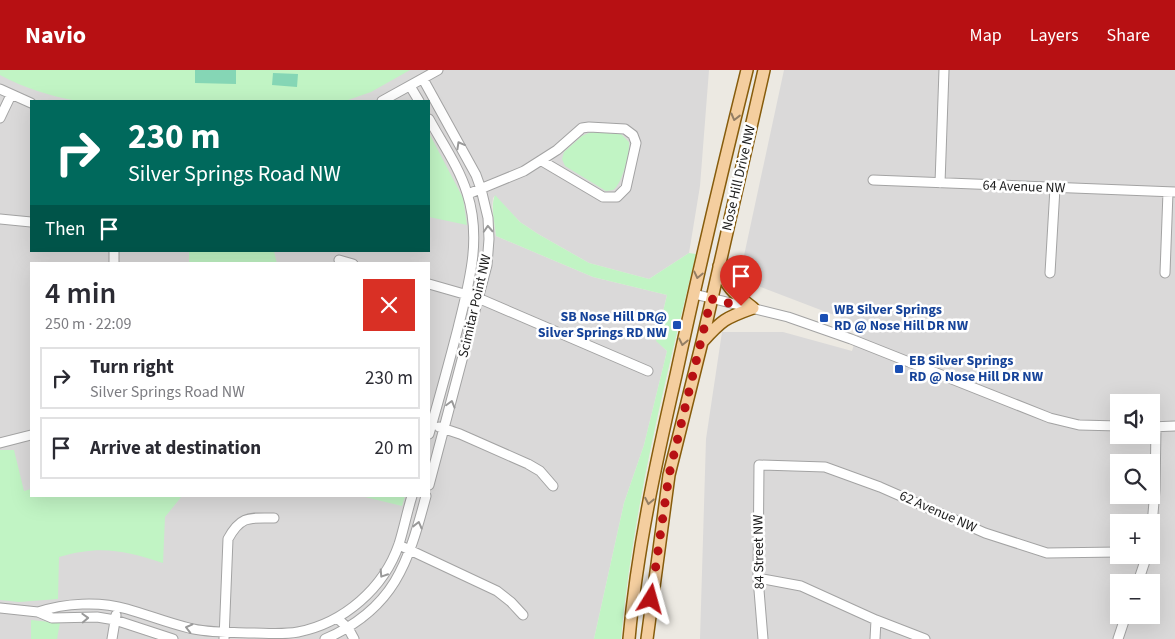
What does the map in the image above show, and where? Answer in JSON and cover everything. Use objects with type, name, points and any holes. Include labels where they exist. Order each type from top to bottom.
[{"type":"main road","name":"Nose Hill Drive NW","points":[[629,639],[647,507],[694,294],[747,70]]},
{"type":"main road","name":"Nose Hill Drive NW","points":[[647,639],[669,475],[702,342],[764,70]]},
{"type":"main road","points":[[719,266],[726,284],[733,293],[753,308]]},
{"type":"main road","points":[[702,342],[721,322],[730,316],[753,308]]},
{"type":"street","points":[[384,100],[438,70]]},
{"type":"street","points":[[940,183],[944,70]]},
{"type":"street","name":"Scimitar Point NW","points":[[423,78],[476,175],[488,218],[489,246],[487,265],[430,481]]},
{"type":"street","points":[[410,86],[418,100]]},
{"type":"street","points":[[0,89],[30,102]]},
{"type":"street","points":[[0,118],[11,95]]},
{"type":"street","name":"Scimitar Point NW","points":[[430,121],[468,194],[475,235],[473,260],[466,294],[430,428]]},
{"type":"street","points":[[468,194],[524,171],[556,150],[584,127],[625,129],[633,135],[636,143],[626,188],[612,198],[603,197],[542,160]]},
{"type":"street","name":"64 Avenue NW","points":[[873,180],[1171,192]]},
{"type":"street","points":[[1050,273],[1055,188]]},
{"type":"street","points":[[1165,272],[1171,192]]},
{"type":"street","points":[[0,219],[30,222]]},
{"type":"street","points":[[339,260],[346,262]]},
{"type":"street","points":[[430,284],[478,298],[648,371]]},
{"type":"street","points":[[694,294],[788,317],[850,338],[1050,418],[1079,425],[1110,426]]},
{"type":"street","points":[[1160,427],[1175,426]]},
{"type":"street","points":[[430,428],[444,428],[528,464],[540,471],[553,486]]},
{"type":"street","points":[[0,444],[30,434]]},
{"type":"street","points":[[1153,514],[1155,490],[1154,444]]},
{"type":"street","name":"62 Avenue NW","points":[[759,465],[825,467],[880,487],[985,533],[1047,553],[1110,552]]},
{"type":"street","name":"84 Street NW","points":[[759,465],[758,578],[763,639]]},
{"type":"street","points":[[38,612],[52,607],[101,604],[188,628],[224,635],[298,632],[317,627],[337,618],[355,606],[376,585],[399,545],[412,497]]},
{"type":"street","points":[[325,639],[338,636],[370,612],[392,588],[411,551],[426,497]]},
{"type":"street","points":[[224,635],[228,539],[233,530],[248,518],[274,518]]},
{"type":"street","points":[[399,545],[497,591],[523,615]]},
{"type":"street","points":[[758,578],[801,586],[876,620],[925,639]]},
{"type":"street","points":[[112,639],[117,607]]},
{"type":"street","points":[[0,608],[38,612],[52,618],[97,617],[115,620],[173,639]]},
{"type":"street","points":[[337,618],[348,628],[354,639]]},
{"type":"street","points":[[337,618],[338,636]]},
{"type":"street","points":[[875,639],[876,620]]},
{"type":"street","points":[[1118,639],[1123,624]]},
{"type":"shaded area","points":[[0,70],[709,70],[700,186],[689,253],[649,279],[589,263],[520,222],[495,196],[493,198],[492,207],[496,236],[593,277],[667,295],[656,340],[667,351],[644,445],[624,503],[594,639],[0,639]]},
{"type":"shaded area","points":[[784,70],[1175,70],[1175,639],[700,639],[706,439],[722,332],[783,332],[852,351],[860,325],[748,282],[742,265]]},
{"type":"green space","points":[[0,70],[410,70],[371,92],[348,100],[73,100],[28,88],[0,75]]},
{"type":"green space","points":[[195,70],[236,70],[236,84],[195,83]]},
{"type":"green space","points":[[273,73],[298,74],[297,87],[272,85]]},
{"type":"green space","points":[[591,132],[621,134],[629,142],[625,168],[613,190],[606,191],[565,166],[562,159],[564,152],[582,136]]},
{"type":"green space","points":[[430,135],[463,198],[467,225],[430,217]]},
{"type":"green space","points":[[495,195],[520,222],[589,263],[649,279],[689,253],[696,254],[651,445],[633,542],[621,639],[594,639],[624,503],[644,445],[667,351],[656,341],[667,295],[593,277],[496,236],[493,210]]},
{"type":"green space","points":[[189,252],[274,252],[277,262],[189,262]]},
{"type":"green space","points":[[0,450],[14,450],[24,491],[30,489],[30,497],[181,497],[165,517],[163,563],[124,552],[99,550],[73,553],[59,557],[58,599],[19,602],[0,600]]},
{"type":"green space","points":[[365,497],[405,497],[402,506]]},
{"type":"green space","points":[[31,620],[60,623],[57,639],[31,639]]},
{"type":"place","name":"WB Silver Springs RD @ Nose Hill DR NW","points":[[824,318]]},
{"type":"place","name":"SB Nose Hill DR@ Silver Springs RD NW","points":[[677,325]]},
{"type":"place","name":"EB Silver Springs RD @ Nose Hill DR NW","points":[[899,369]]},
{"type":"route","points":[[651,599],[669,475],[711,299],[741,306]]}]
